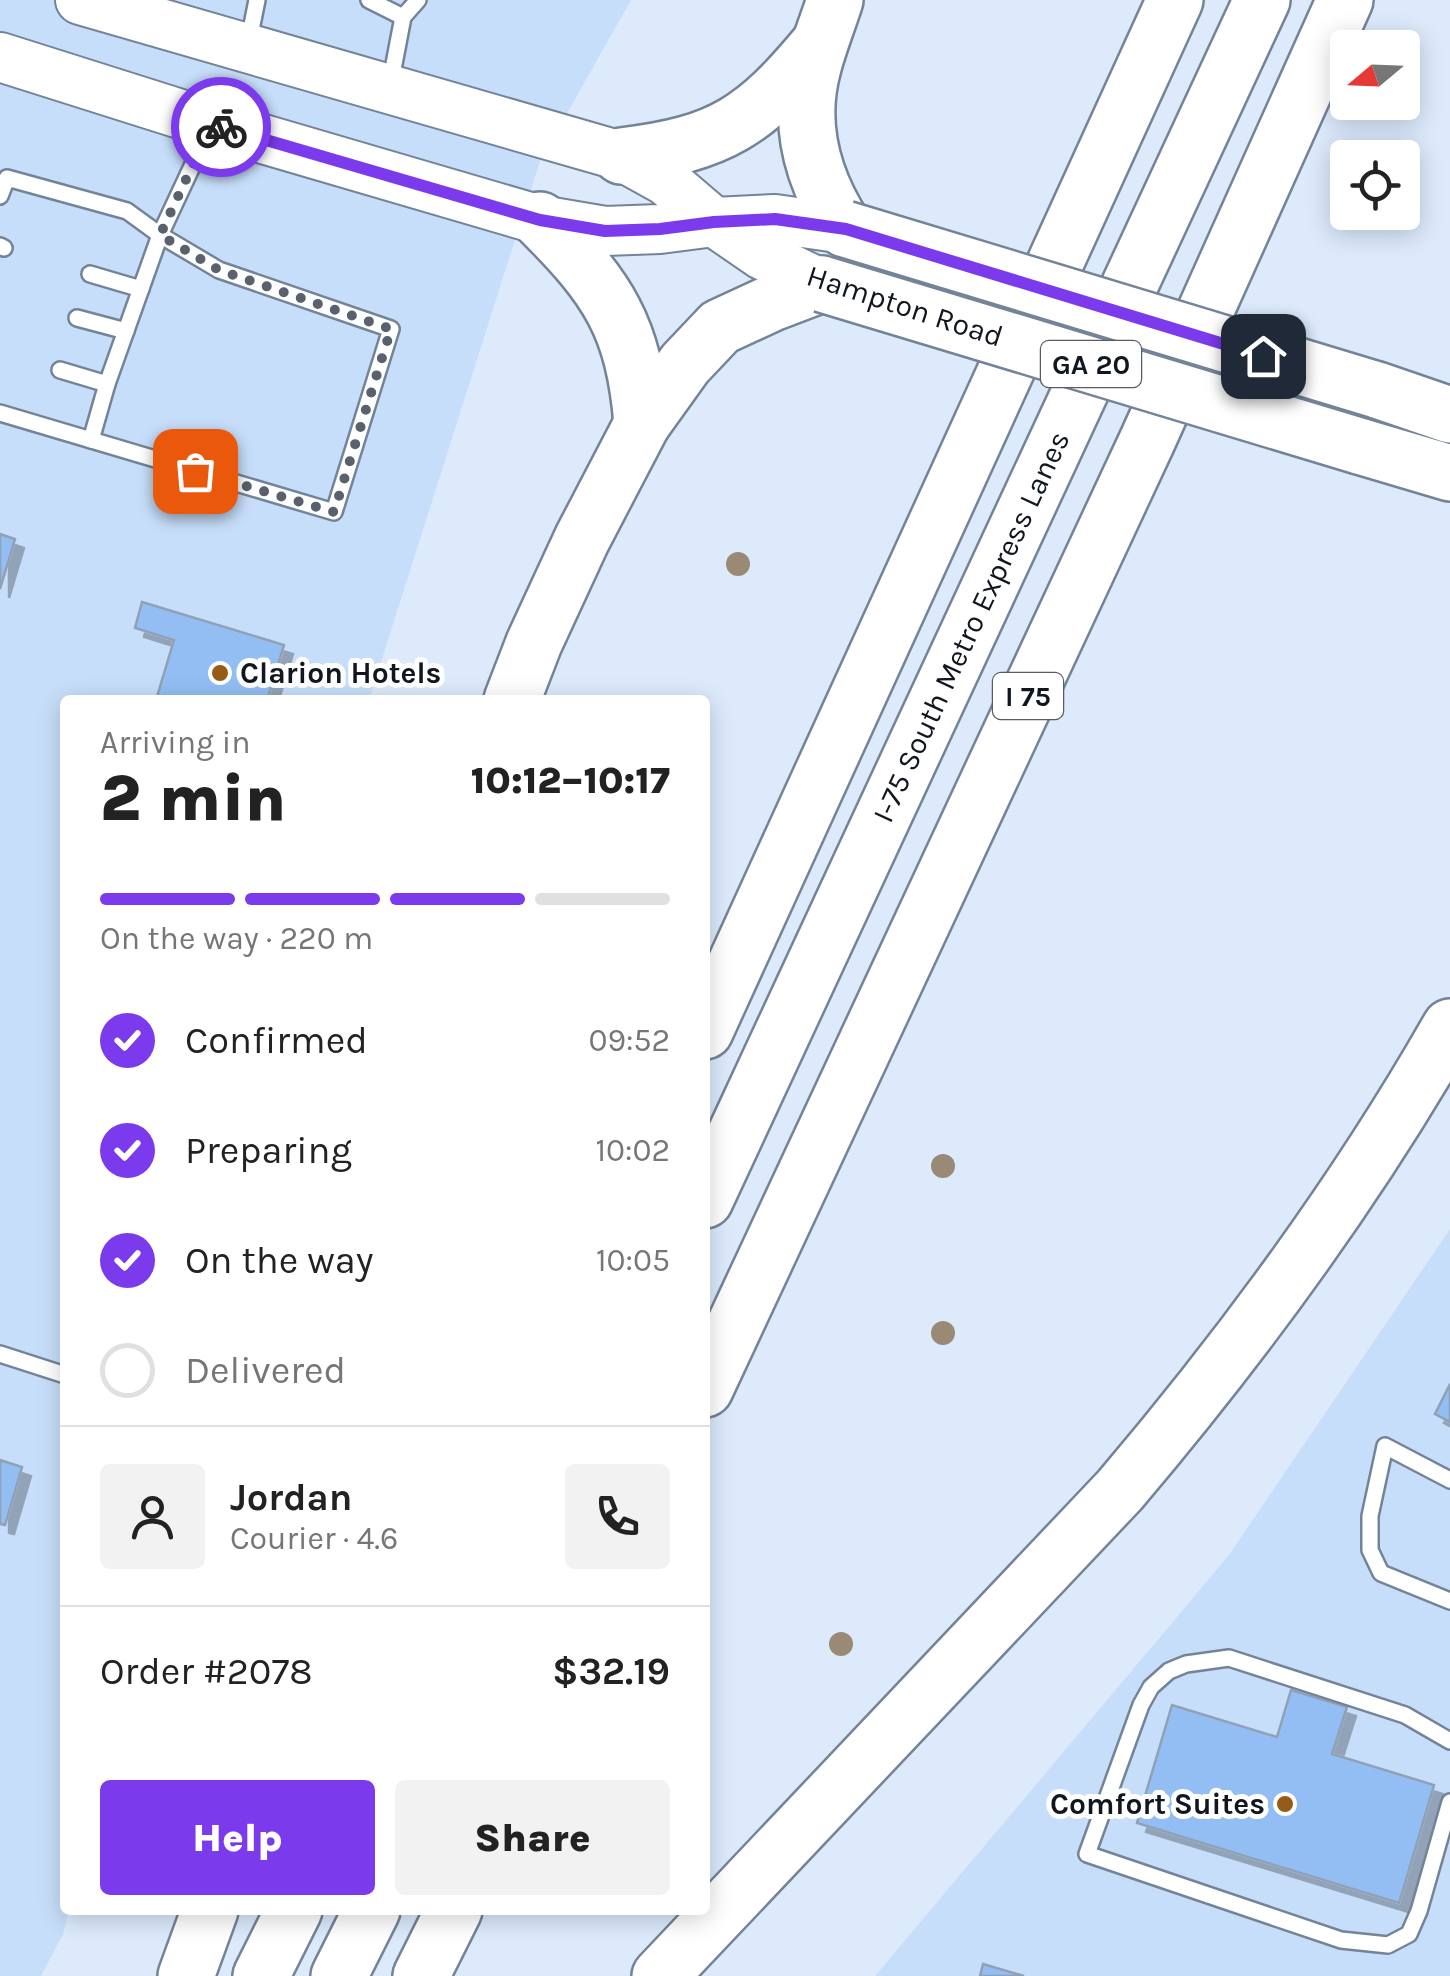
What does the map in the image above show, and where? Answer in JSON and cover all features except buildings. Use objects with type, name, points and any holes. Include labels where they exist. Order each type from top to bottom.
[{"type":"highway","points":[[710,1020],[1174,0]]},
{"type":"highway","name":"I-75 South Metro Express Lanes","points":[[710,1189],[1262,0]]},
{"type":"highway","name":"I 75","points":[[710,1378],[1148,439],[1345,0]]},
{"type":"highway","points":[[621,156],[695,143],[755,112],[774,95],[828,21]]},
{"type":"highway","points":[[828,21],[812,67],[806,121],[817,177],[846,229]]},
{"type":"highway","points":[[540,220],[579,260],[612,307],[634,363],[642,424]]},
{"type":"highway","name":"Hampton Road","points":[[846,229],[1450,415]]},
{"type":"highway","points":[[514,695],[582,539],[642,424],[685,364],[720,327],[822,284]]},
{"type":"highway","name":"Hampton Road","points":[[822,284],[1450,473]]},
{"type":"highway","points":[[660,1976],[1120,1490],[1172,1428],[1305,1254],[1410,1097],[1450,1027]]},
{"type":"highway","points":[[186,1976],[208,1915]]},
{"type":"highway","points":[[261,1976],[292,1915]]},
{"type":"highway","points":[[339,1976],[370,1915]]},
{"type":"highway","points":[[421,1976],[452,1915]]},
{"type":"main road","name":"Hampton Road","points":[[83,0],[621,156],[666,182],[762,255],[822,284]]},
{"type":"main road","name":"Hampton Road","points":[[0,57],[540,220],[605,231],[775,219],[846,229]]},
{"type":"lane","points":[[248,49],[257,0]]},
{"type":"lane","points":[[369,0],[403,17]]},
{"type":"lane","points":[[389,88],[403,17],[418,0]]},
{"type":"lane","points":[[91,440],[160,235],[212,124]]},
{"type":"lane","points":[[0,196],[6,178],[128,211],[219,270],[391,329],[334,512],[0,413]]},
{"type":"lane","points":[[90,274],[141,289]]},
{"type":"lane","points":[[78,318],[126,331]]},
{"type":"lane","points":[[60,370],[107,384]]},
{"type":"lane","points":[[0,1354],[60,1373]]},
{"type":"lane","points":[[1450,1480],[1386,1446],[1370,1516],[1370,1550],[1381,1573],[1450,1601]]},
{"type":"lane","points":[[1450,1741],[1404,1715],[1229,1658],[1186,1664],[1151,1687],[1141,1705],[1087,1854],[1340,1940],[1388,1945],[1409,1934],[1419,1911],[1450,1802]]},
{"type":"shaded area","points":[[0,0],[631,0],[540,161],[371,695],[60,695],[60,1915],[68,1915],[63,1934],[41,1976],[0,1976]]},
{"type":"shaded area","points":[[1450,1229],[1450,1976],[875,1976],[1229,1555]]},
{"type":"way so far","points":[[195,471],[334,512],[391,329],[219,270],[160,235],[212,124],[221,127]]},
{"type":"place","name":"Clarion Hotels","points":[[220,673]]},
{"type":"place","name":"Comfort Suites","points":[[1285,1804]]},
{"type":"route","points":[[221,127],[540,220],[605,231],[775,219],[846,229],[1263,356]]}]
